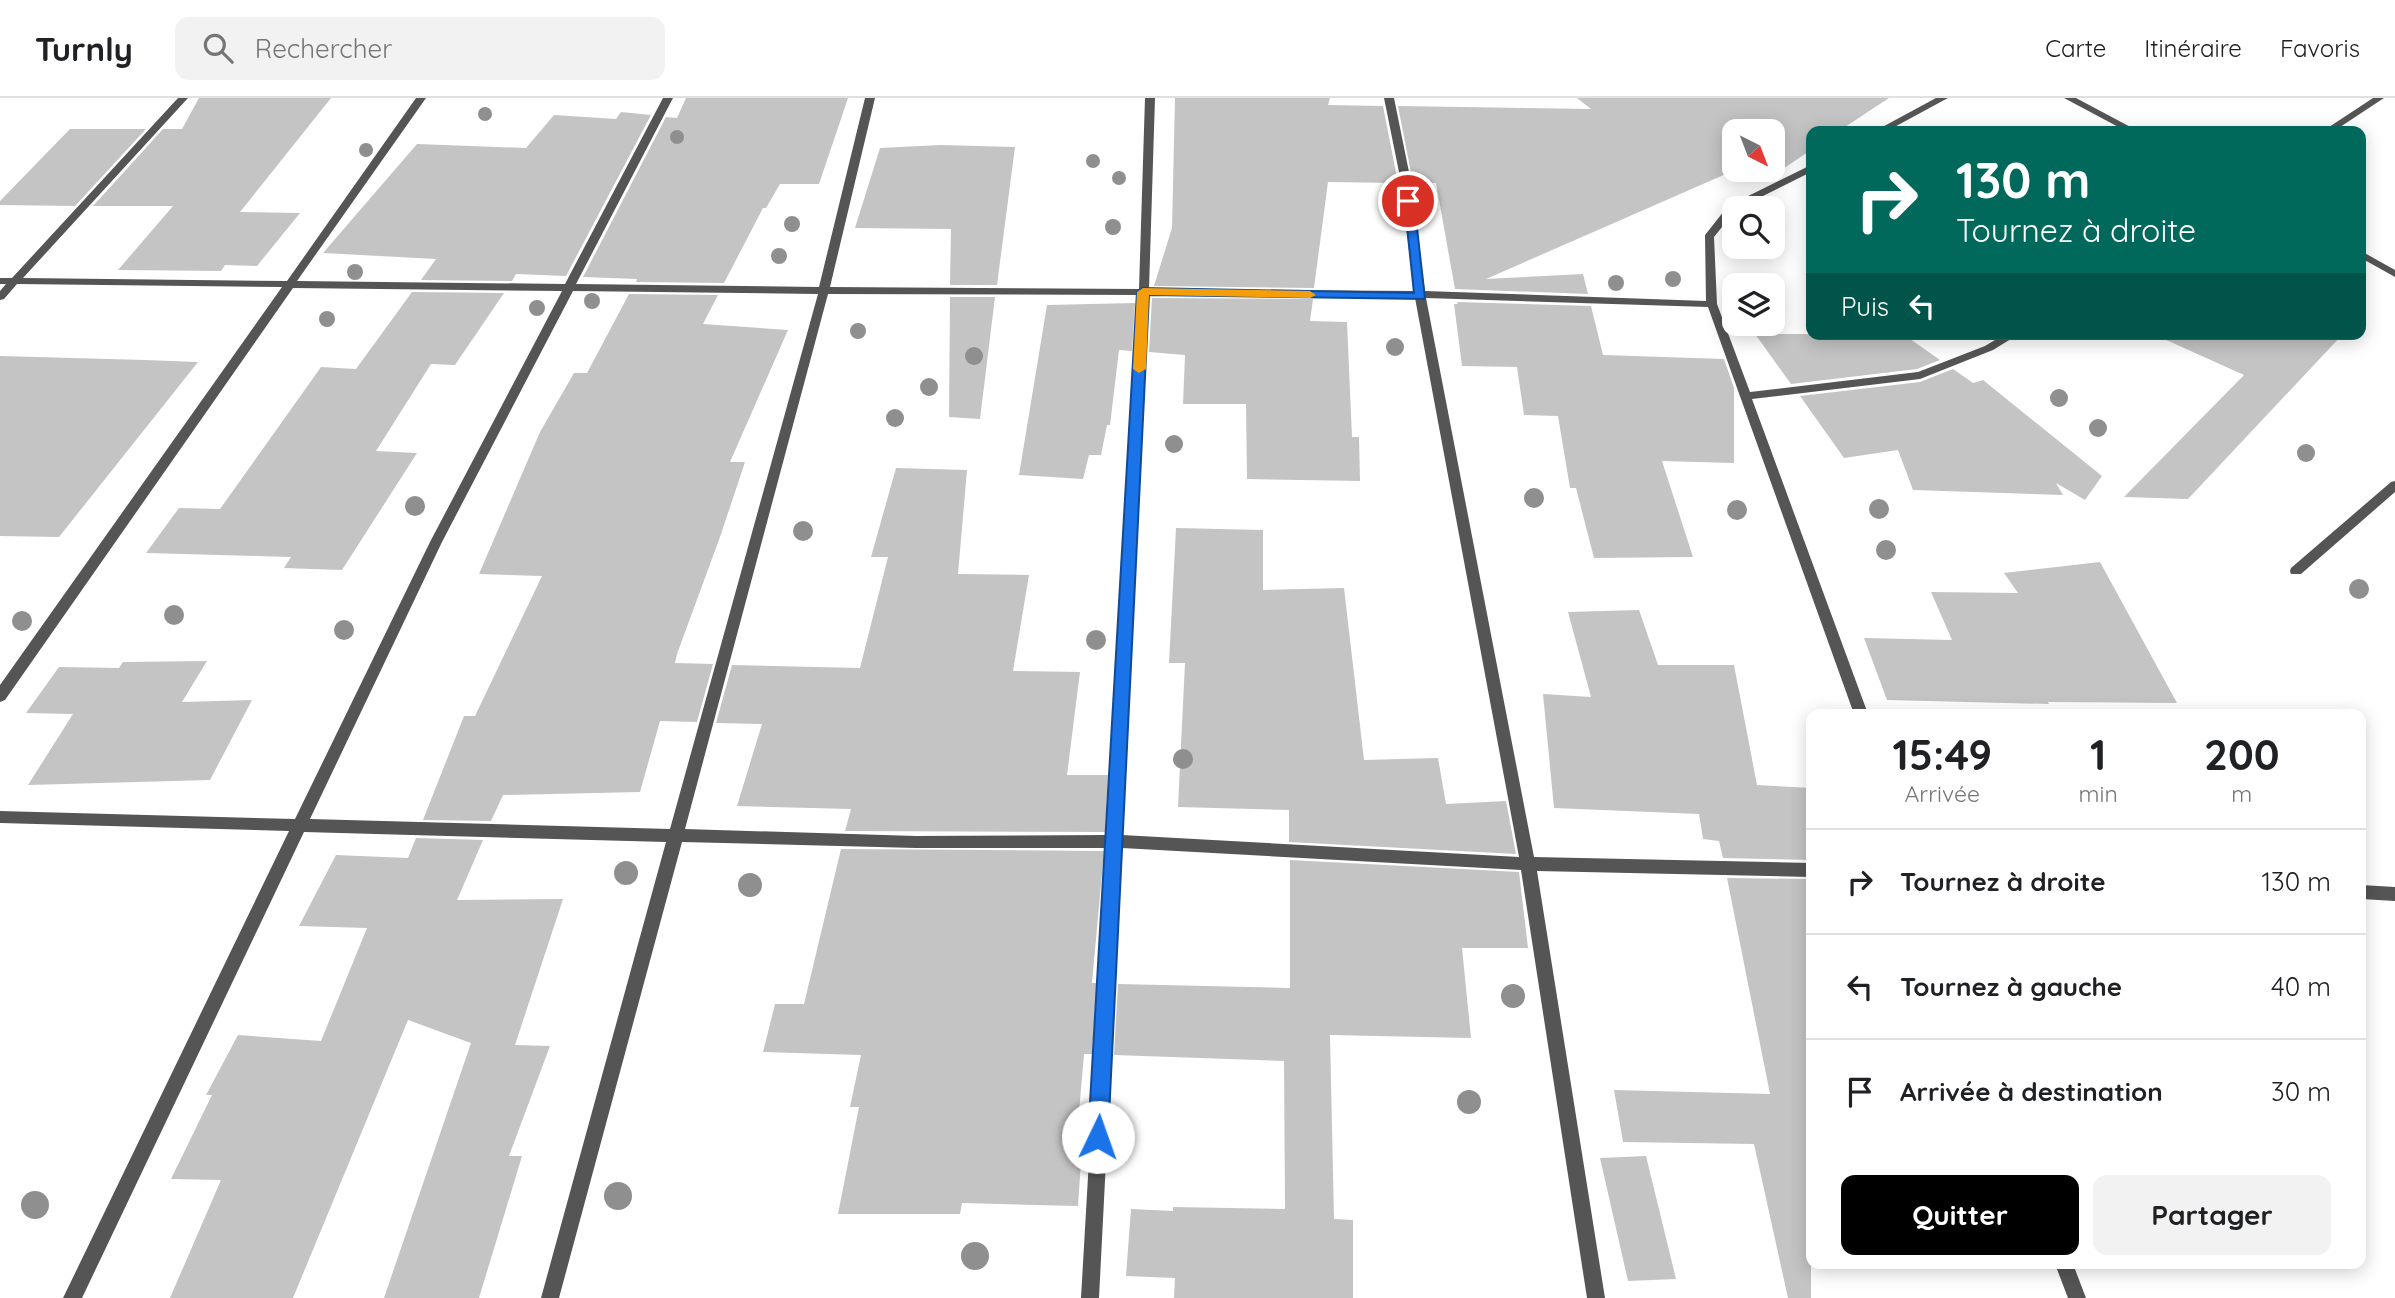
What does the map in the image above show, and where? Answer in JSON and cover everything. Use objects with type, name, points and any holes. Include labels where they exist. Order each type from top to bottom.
[{"type":"street","points":[[0,297],[183,98]]},
{"type":"street","points":[[0,696],[421,98]]},
{"type":"street","points":[[72,1298],[436,542],[668,98]]},
{"type":"street","points":[[550,1298],[824,290],[870,98]]},
{"type":"street","points":[[1090,1298],[1143,292],[1150,98]]},
{"type":"street","points":[[1389,98],[1405,177],[1420,297],[1528,864],[1596,1298]]},
{"type":"street","points":[[1890,126],[1943,98]]},
{"type":"street","points":[[2069,98],[2123,126]]},
{"type":"street","points":[[2336,126],[2379,98]]},
{"type":"street","points":[[1806,171],[1732,208],[1709,237],[1712,304],[1859,709]]},
{"type":"street","points":[[2366,257],[2395,274]]},
{"type":"street","points":[[0,281],[1553,297],[1712,304]]},
{"type":"street","points":[[1745,397],[1920,375],[2003,340]]},
{"type":"street","points":[[2296,571],[2395,485]]},
{"type":"street","points":[[0,817],[916,842],[1114,841],[1528,864],[1806,870]]},
{"type":"street","points":[[2366,892],[2395,895]]},
{"type":"street","points":[[2066,1269],[2077,1298]]},
{"type":"building","points":[[199,98],[331,98],[240,212],[300,213],[257,266],[225,265],[221,271],[118,270],[173,206],[93,206],[163,129],[182,129]]},
{"type":"building","points":[[686,98],[848,98],[819,184],[780,184],[766,208],[763,208],[724,283],[636,282],[637,279],[583,277],[666,117],[677,118]]},
{"type":"building","points":[[1175,98],[1330,98],[1328,105],[1383,106],[1398,183],[1328,182],[1314,288],[1154,286],[1172,228]]},
{"type":"building","points":[[1577,98],[1889,98],[1847,126],[1806,126],[1806,153],[1785,168],[1785,119],[1722,119],[1722,176],[1486,279],[1583,274],[1588,294],[1455,289],[1436,183],[1413,183],[1398,106],[1591,109]]},
{"type":"building","points":[[621,112],[651,115],[566,276],[516,274],[512,281],[421,280],[436,259],[323,253],[417,144],[526,148],[554,115],[616,119]]},
{"type":"building","points":[[70,129],[146,129],[75,206],[0,205],[0,201]]},
{"type":"building","points":[[941,145],[1015,147],[997,285],[950,285],[951,229],[855,228],[880,148]]},
{"type":"building","points":[[412,292],[504,293],[455,365],[431,364],[376,451],[417,453],[342,570],[284,568],[291,557],[146,553],[179,508],[220,509],[321,367],[356,369]]},
{"type":"building","points":[[629,294],[718,295],[703,324],[788,330],[730,462],[745,462],[677,654],[675,663],[713,664],[697,722],[660,721],[640,792],[503,795],[491,821],[423,820],[464,716],[475,716],[542,576],[479,574],[540,432],[574,373],[587,373]]},
{"type":"building","points":[[950,297],[995,297],[980,419],[949,417]]},
{"type":"building","points":[[1152,298],[1313,299],[1310,321],[1347,322],[1352,437],[1359,437],[1360,481],[1247,479],[1246,404],[1183,404],[1185,355],[1149,352]]},
{"type":"building","points":[[1457,302],[1591,306],[1603,355],[1724,359],[1734,388],[1734,463],[1662,461],[1693,557],[1594,558],[1576,488],[1570,488],[1558,416],[1524,415],[1517,367],[1462,366],[1454,304],[1458,304]]},
{"type":"building","points":[[1135,303],[1132,351],[1119,350],[1110,425],[1107,425],[1101,455],[1089,455],[1083,479],[1019,475],[1047,305]]},
{"type":"building","points":[[1806,334],[1806,340],[1912,340],[1940,360],[1917,369],[1791,384],[1756,336]]},
{"type":"building","points":[[2166,340],[2337,340],[2188,499],[2124,497],[2244,375]]},
{"type":"building","points":[[0,356],[198,362],[59,537],[0,536]]},
{"type":"building","points":[[1953,369],[1973,383],[1983,380],[2102,476],[2085,500],[2056,483],[2063,495],[1913,490],[1898,450],[1844,458],[1800,396],[1920,382]]},
{"type":"building","points":[[896,468],[967,470],[958,574],[1029,575],[1013,671],[1080,672],[1067,775],[1108,775],[1105,832],[845,831],[851,809],[737,806],[762,724],[716,723],[732,665],[860,668],[888,557],[871,557]]},
{"type":"building","points":[[1176,528],[1263,530],[1263,590],[1344,588],[1364,760],[1438,758],[1446,804],[1506,801],[1516,854],[1289,842],[1289,810],[1178,807],[1185,663],[1169,663]]},
{"type":"building","points":[[2100,562],[2177,703],[2048,702],[2049,704],[1887,700],[1864,638],[1952,640],[1931,592],[2018,593],[2004,573]]},
{"type":"building","points":[[1639,610],[1658,665],[1734,665],[1757,785],[1806,788],[1806,860],[1723,858],[1719,841],[1703,839],[1699,814],[1554,808],[1543,694],[1591,697],[1568,612]]},
{"type":"building","points":[[207,661],[182,702],[252,700],[210,780],[28,785],[73,714],[26,713],[59,667],[119,668],[123,662]]},
{"type":"building","points":[[416,838],[483,840],[457,900],[563,899],[515,1045],[550,1046],[509,1156],[522,1156],[479,1298],[384,1298],[471,1043],[408,1020],[293,1298],[170,1298],[221,1180],[171,1179],[212,1095],[206,1095],[238,1035],[321,1041],[367,928],[299,926],[336,855],[408,858]]},
{"type":"building","points":[[841,849],[1104,851],[1092,983],[1097,983],[1092,1054],[1084,1054],[1076,1147],[1082,1147],[1078,1206],[962,1203],[960,1214],[838,1214],[859,1107],[850,1107],[861,1055],[763,1052],[775,1004],[804,1004]]},
{"type":"building","points":[[1290,860],[1519,872],[1528,948],[1462,948],[1471,1038],[1330,1035],[1334,1219],[1353,1220],[1353,1298],[1174,1298],[1175,1278],[1126,1276],[1131,1209],[1285,1209],[1284,1061],[1114,1055],[1118,984],[1290,988]]},
{"type":"building","points":[[1727,878],[1806,879],[1806,1269],[1811,1269],[1811,1298],[1788,1298],[1754,1144],[1623,1142],[1614,1090],[1770,1094]]},
{"type":"building","points":[[1646,1156],[1676,1279],[1628,1281],[1600,1158]]},
{"type":"slow traffic","points":[[1139,369],[1143,292],[1310,295]]},
{"type":"route","points":[[1098,1137],[1143,292],[1420,297],[1408,201]]}]
